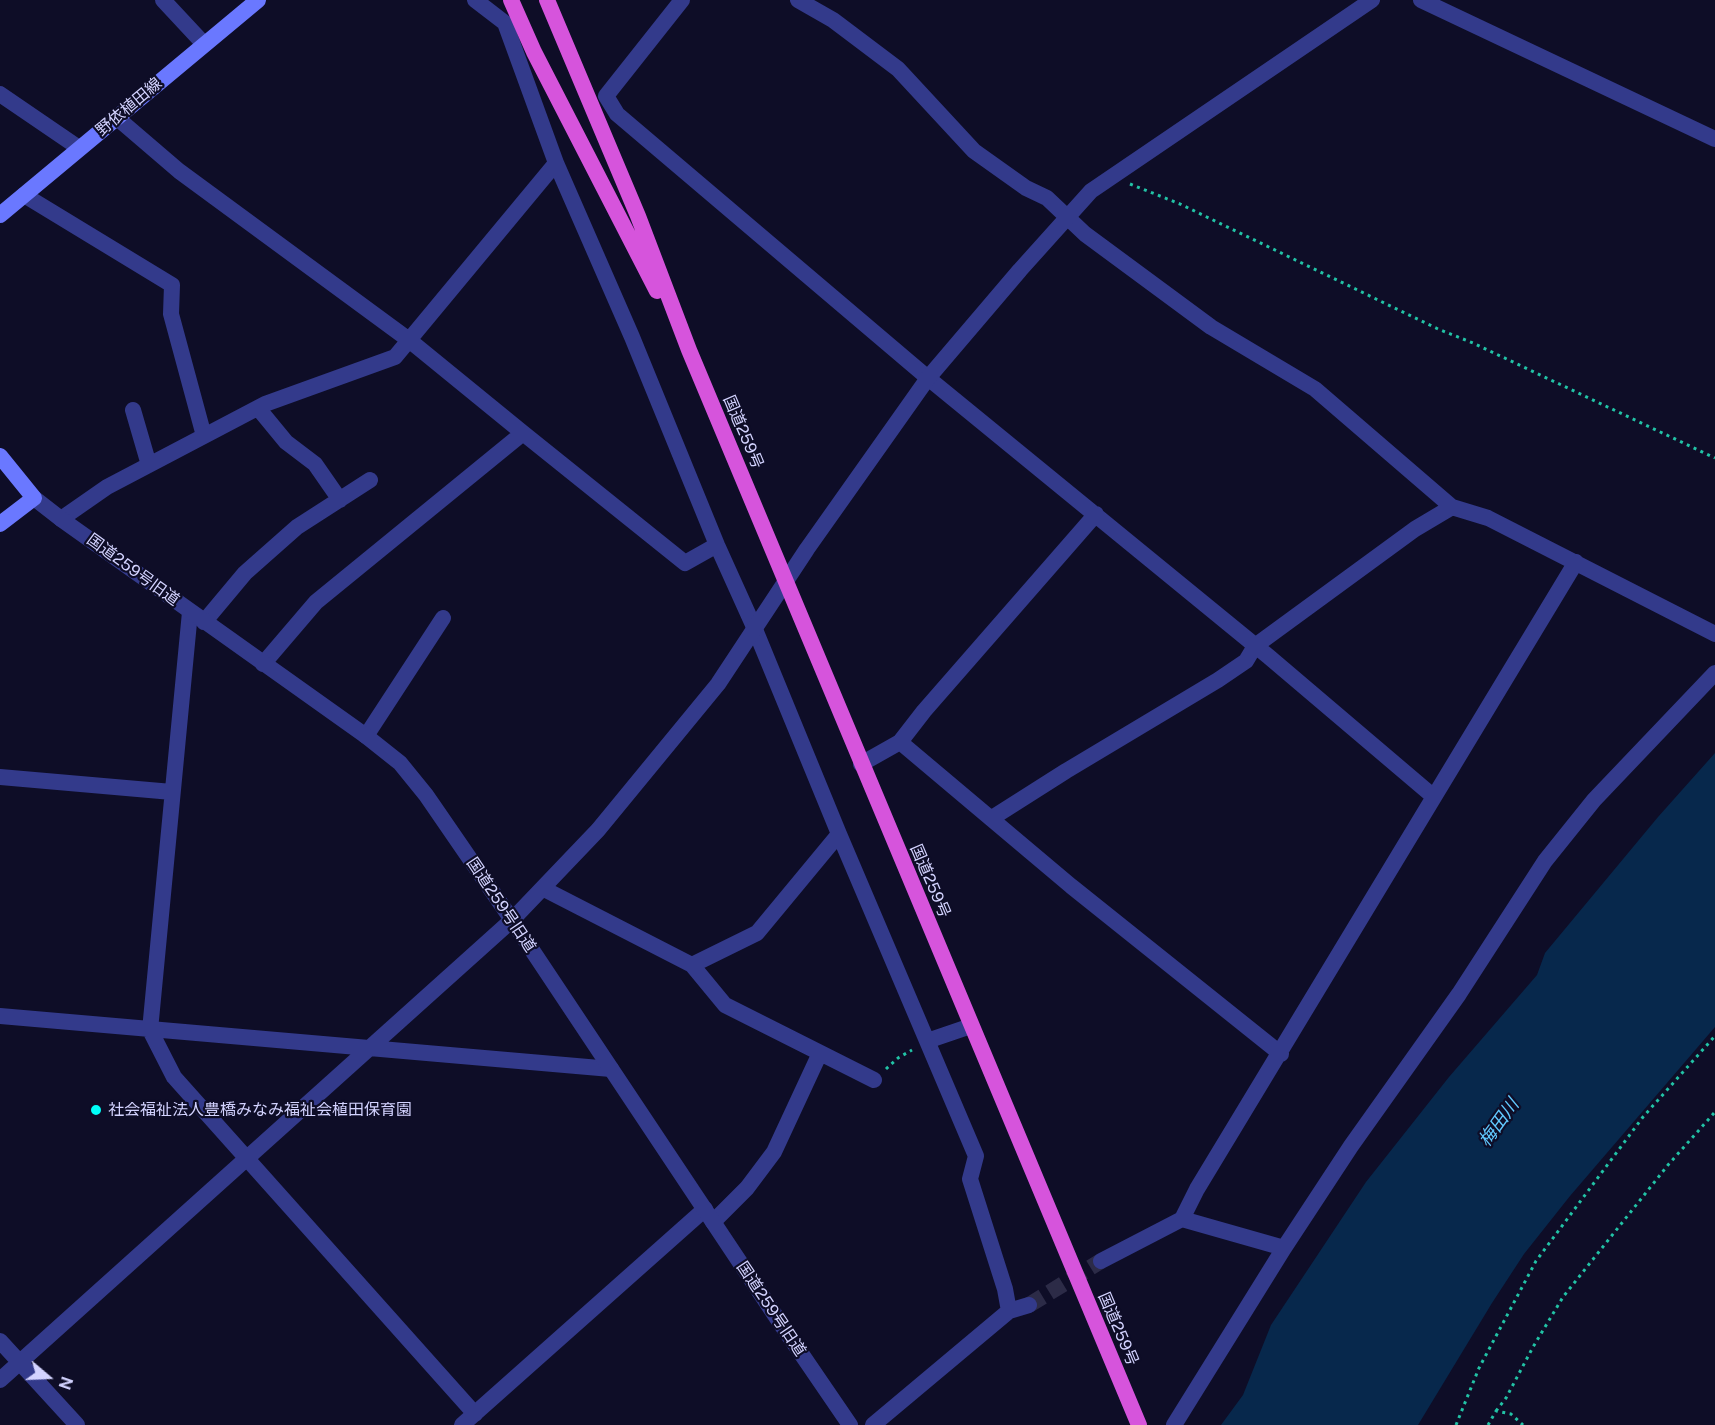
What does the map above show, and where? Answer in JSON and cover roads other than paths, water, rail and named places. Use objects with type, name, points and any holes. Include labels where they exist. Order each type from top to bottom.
[{"type":"highway","name":"国道259号","points":[[511,0],[534,52],[596,174],[689,350]]},
{"type":"highway","name":"国道259号","points":[[547,0],[638,216],[689,350],[1139,1425]]},
{"type":"main road","name":"野依植田線","points":[[0,215],[258,0]]},
{"type":"main road","points":[[0,456],[34,498],[0,524]]},
{"type":"street","points":[[163,0],[204,44]]},
{"type":"street","points":[[476,0],[505,23],[556,163],[632,337],[717,545],[754,627],[976,1156],[969,1179],[1005,1289],[1009,1311]]},
{"type":"street","points":[[682,0],[606,96],[617,114],[928,378],[1096,514],[1434,797]]},
{"type":"street","points":[[798,0],[833,20],[898,69],[974,150],[1026,188],[1047,198],[1085,234],[1211,327],[1316,389],[1452,507],[1488,518],[1715,634]]},
{"type":"street","points":[[0,1380],[544,889],[598,830],[718,684],[785,581],[928,378],[1091,191],[1372,0]]},
{"type":"street","points":[[1421,0],[1715,139]]},
{"type":"street","points":[[0,94],[79,148]]},
{"type":"street","points":[[116,117],[179,171],[409,340],[686,563],[717,545]]},
{"type":"street","points":[[60,519],[107,487],[258,408],[394,357],[556,163]]},
{"type":"street","points":[[24,195],[172,285],[171,314],[204,436]]},
{"type":"street","points":[[258,408],[286,442],[315,464],[340,500]]},
{"type":"street","points":[[133,410],[149,465]]},
{"type":"street","points":[[263,663],[316,602],[523,433]]},
{"type":"street","points":[[204,622],[245,573],[297,527],[370,480]]},
{"type":"street","name":"国道259号旧道","points":[[34,498],[60,519],[366,736],[400,763],[426,795],[512,920],[850,1425]]},
{"type":"street","points":[[992,818],[1218,680],[1246,661],[1255,646],[1415,530],[1452,507]]},
{"type":"street","points":[[861,764],[900,742],[924,711],[1096,514]]},
{"type":"street","points":[[1101,1261],[1182,1219],[1197,1190],[1576,562]]},
{"type":"street","points":[[190,612],[150,1030],[174,1077],[475,1413]]},
{"type":"street","points":[[366,736],[443,618]]},
{"type":"street","points":[[1174,1425],[1284,1248],[1351,1146],[1459,994],[1545,861],[1594,800],[1715,673]]},
{"type":"street","points":[[900,742],[1071,886],[1281,1054]]},
{"type":"street","points":[[0,777],[172,792]]},
{"type":"street","points":[[692,965],[757,933],[839,834]]},
{"type":"street","points":[[544,889],[692,965],[725,1005],[874,1080]]},
{"type":"street","points":[[0,1016],[611,1069]]},
{"type":"street","points":[[927,1041],[971,1026]]},
{"type":"street","points":[[462,1425],[709,1216],[747,1188],[774,1152],[820,1053]]},
{"type":"street","points":[[1182,1219],[1284,1248]]},
{"type":"street","points":[[873,1425],[1009,1311],[1029,1305]]},
{"type":"street","points":[[0,1341],[77,1425]]},
{"type":"water","name":"梅田川","points":[[1715,753],[1715,1027],[1570,1196],[1524,1254],[1418,1425],[1221,1425],[1243,1395],[1271,1325],[1366,1182],[1449,1077],[1537,975],[1545,953],[1658,817]]},
{"type":"tunnel","points":[[1029,1305],[1101,1261]]},
{"type":"place","name":"社会福祉法人豊橋みなみ福祉会植田保育園","points":[[96,1110]]}]
